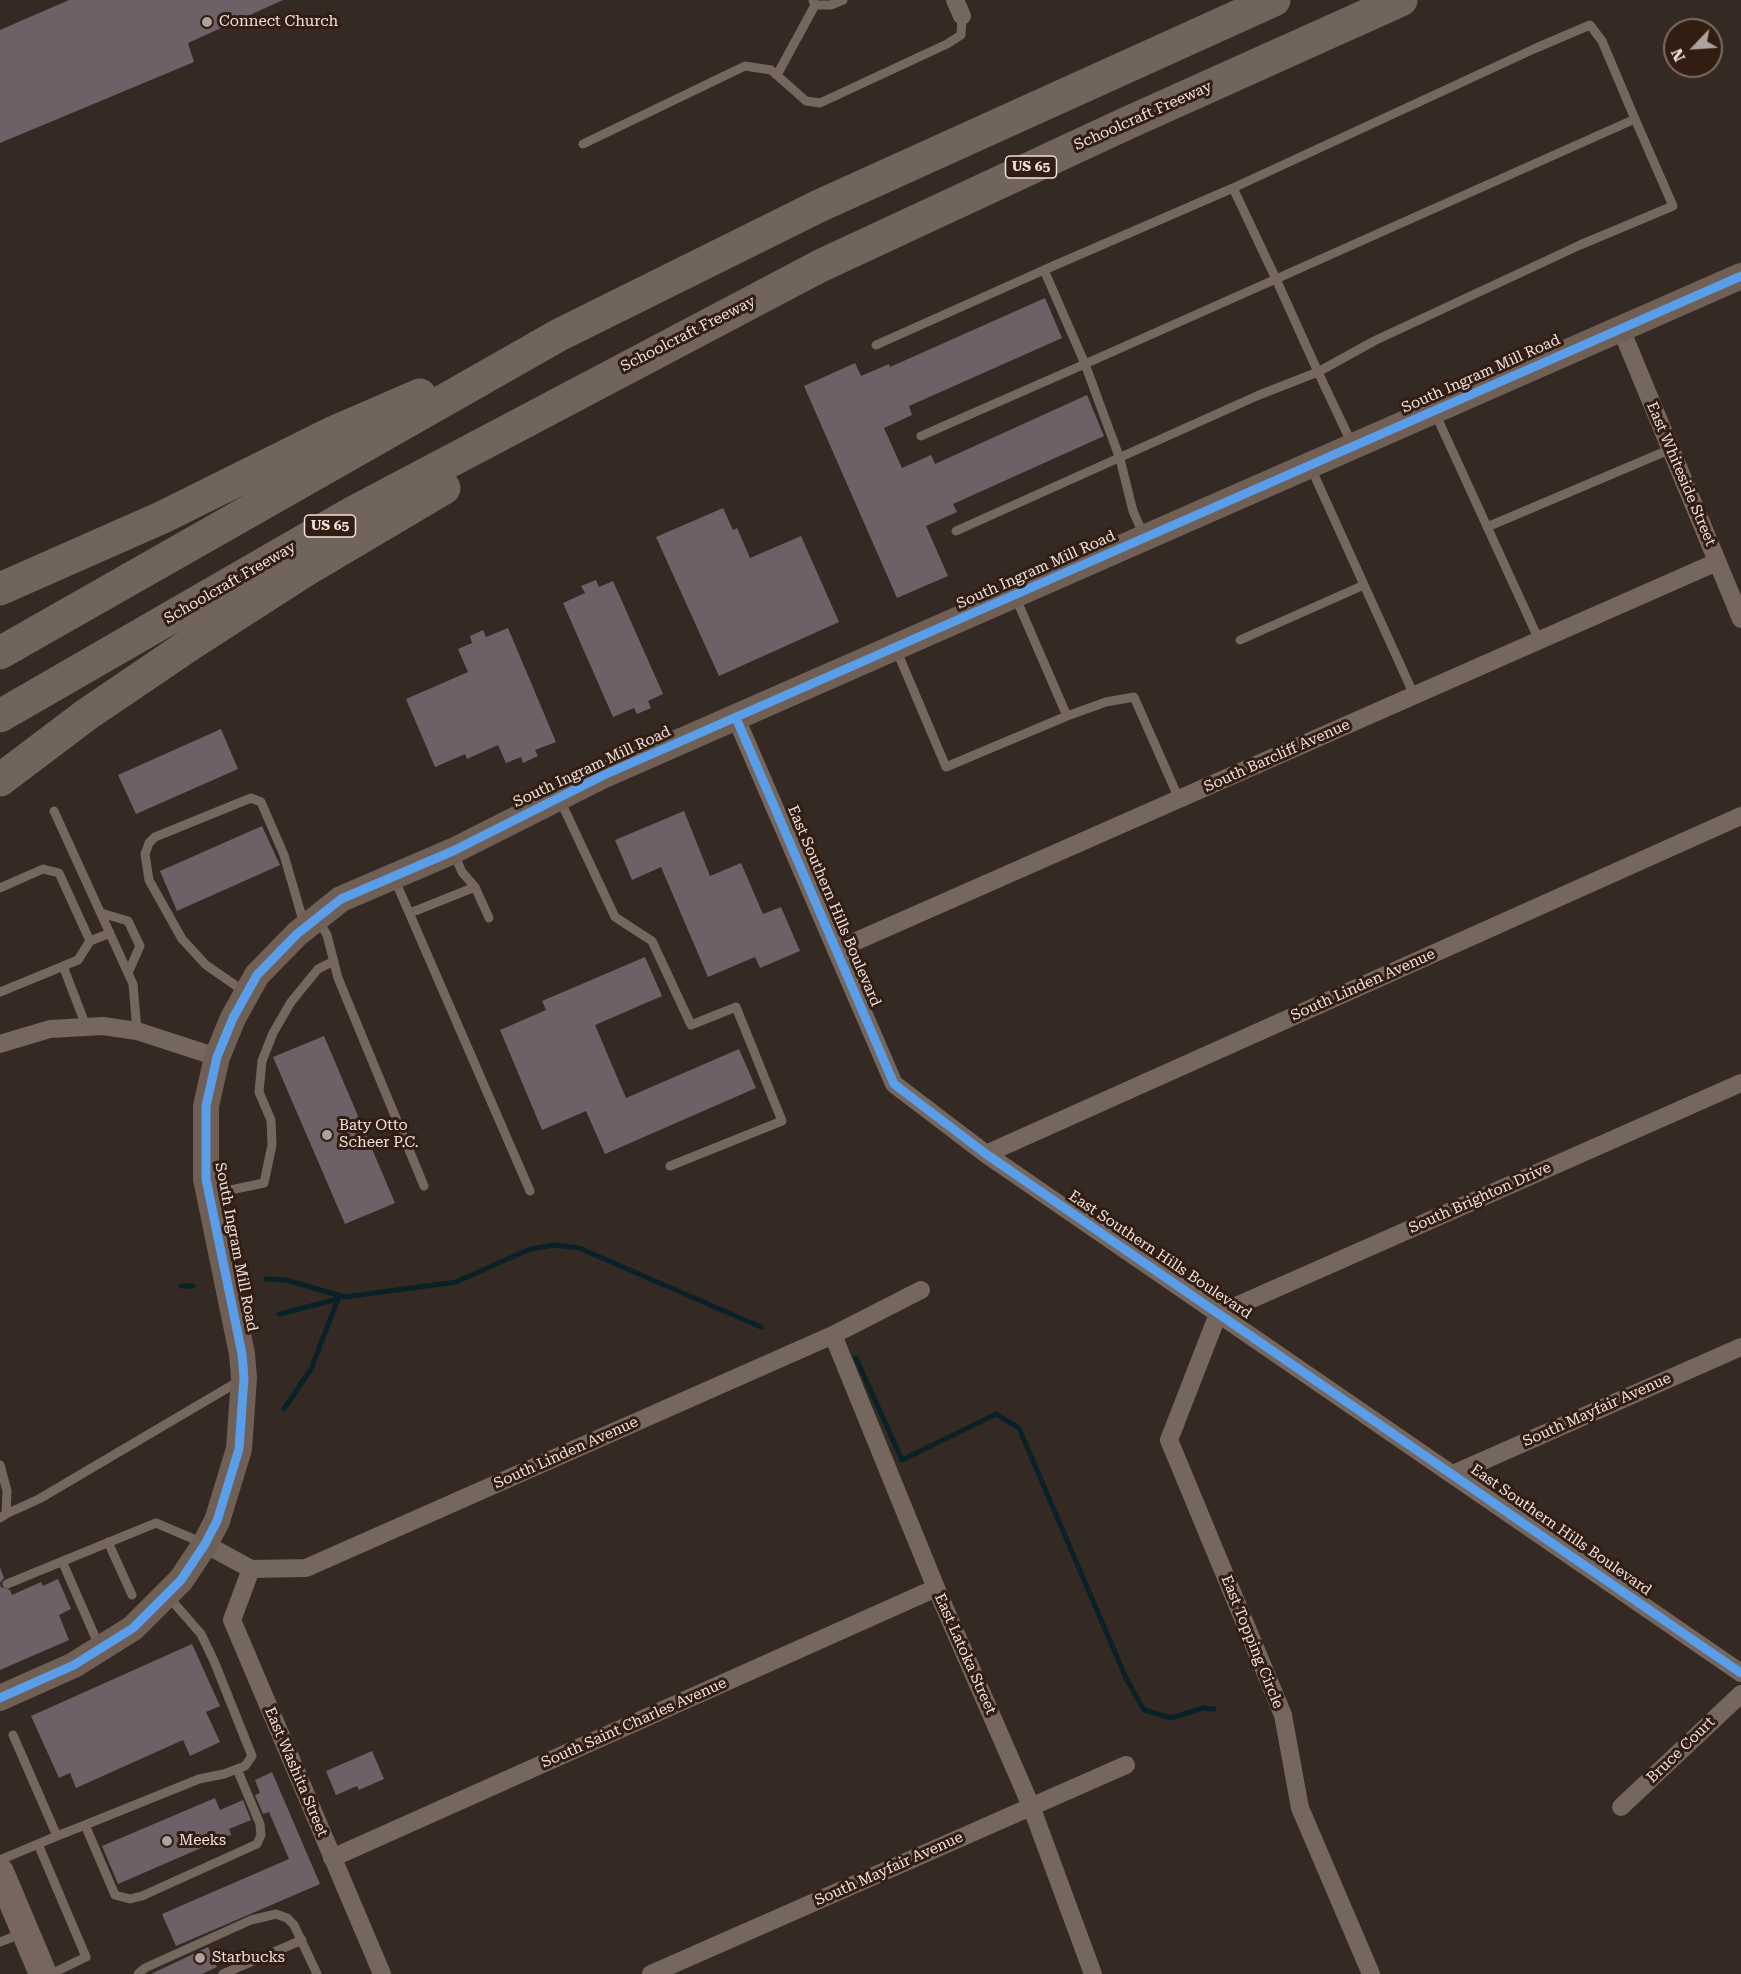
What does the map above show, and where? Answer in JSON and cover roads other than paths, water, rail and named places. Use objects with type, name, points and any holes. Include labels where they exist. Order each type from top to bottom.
[{"type":"highway","points":[[0,589],[163,517],[330,434],[559,335],[830,201],[1274,0]]},
{"type":"highway","name":"Schoolcraft Freeway","points":[[0,716],[352,513],[665,345],[915,220],[1401,0]]},
{"type":"highway","points":[[0,653],[559,335]]},
{"type":"highway","points":[[0,780],[86,715],[192,643],[304,571],[455,481],[665,345]]},
{"type":"main road","points":[[0,1872],[13,1937],[43,1974]]},
{"type":"street","name":"South Ingram Mill Road","points":[[0,1698],[74,1665],[101,1650],[133,1628],[167,1596],[205,1544],[234,1473],[243,1425],[242,1354],[209,1195],[204,1155],[204,1123],[217,1057],[233,1018],[257,975],[311,923],[341,899],[453,851],[559,798],[1741,276]]},
{"type":"street","name":"East Whiteside Street","points":[[1621,329],[1741,619]]},
{"type":"street","name":"South Barcliff Avenue","points":[[836,950],[1718,562]]},
{"type":"street","name":"East Southern Hills Boulevard","points":[[736,718],[894,1084],[986,1154],[1741,1673]]},
{"type":"street","name":"South Linden Avenue","points":[[986,1154],[1741,816]]},
{"type":"street","points":[[0,1044],[50,1029],[86,1026],[137,1031],[217,1057]]},
{"type":"street","name":"South Brighton Drive","points":[[1218,1314],[1741,1083]]},
{"type":"street","name":"South Linden Avenue","points":[[205,1544],[251,1569],[306,1568],[833,1335],[921,1290]]},
{"type":"street","name":"East Topping Circle","points":[[1218,1314],[1168,1440],[1283,1715],[1300,1808],[1371,1974]]},
{"type":"street","name":"East Latoka Street","points":[[833,1335],[936,1588],[1031,1806],[1093,1974]]},
{"type":"street","name":"South Mayfair Avenue","points":[[1453,1474],[1741,1347]]},
{"type":"street","name":"East Washita Street","points":[[251,1569],[232,1620],[382,1974]]},
{"type":"street","name":"South Saint Charles Avenue","points":[[332,1858],[936,1588]]},
{"type":"street","name":"Bruce Court","points":[[1621,1808],[1741,1694]]},
{"type":"street","name":"South Mayfair Avenue","points":[[651,1974],[1126,1765]]},
{"type":"lane","points":[[777,75],[814,2],[831,6],[843,0]]},
{"type":"lane","points":[[583,144],[745,66],[771,70],[806,101],[820,103],[947,44],[961,35],[959,8]]},
{"type":"lane","points":[[876,345],[1233,188],[1536,48],[1590,26],[1602,41],[1673,206],[1580,245],[1374,341],[1318,372],[1259,394],[1120,459],[956,531]]},
{"type":"lane","points":[[921,436],[1635,119]]},
{"type":"lane","points":[[1233,188],[1353,447]]},
{"type":"lane","points":[[1044,270],[1085,364],[1120,459],[1133,511],[1145,538]]},
{"type":"lane","points":[[1434,411],[1539,640]]},
{"type":"lane","points":[[1487,527],[1671,449]]},
{"type":"lane","points":[[1310,466],[1414,695]]},
{"type":"lane","points":[[1240,640],[1364,585]]},
{"type":"lane","points":[[1014,596],[1067,716]]},
{"type":"lane","points":[[896,648],[946,767],[1067,716],[1106,702],[1134,697],[1179,799]]},
{"type":"lane","points":[[247,994],[206,965],[182,939],[149,880],[145,854],[149,843],[155,837],[251,798],[261,802],[311,923],[327,935],[338,978],[424,1186]]},
{"type":"lane","points":[[559,798],[615,917],[652,941],[691,1025],[736,1007],[782,1121],[670,1166]]},
{"type":"lane","points":[[54,811],[133,984],[137,1031]]},
{"type":"lane","points":[[453,851],[462,872],[475,887],[489,918]]},
{"type":"lane","points":[[0,888],[43,869],[59,873],[90,941]]},
{"type":"lane","points":[[394,878],[530,1191]]},
{"type":"lane","points":[[410,913],[475,887]]},
{"type":"lane","points":[[101,913],[128,921],[140,946],[128,973]]},
{"type":"lane","points":[[0,992],[78,960],[90,941],[110,933]]},
{"type":"lane","points":[[209,1195],[264,1183],[272,1145],[271,1120],[259,1092],[262,1061],[273,1033],[291,1002],[318,969],[334,961]]},
{"type":"lane","points":[[63,966],[86,1026]]},
{"type":"lane","points":[[3,1516],[39,1499],[244,1378]]},
{"type":"lane","points":[[0,1465],[7,1491],[3,1516]]},
{"type":"lane","points":[[7,1584],[156,1523],[205,1544]]},
{"type":"lane","points":[[108,1542],[132,1595]]},
{"type":"lane","points":[[62,1561],[101,1650]]},
{"type":"lane","points":[[0,1860],[190,1782],[237,1769],[250,1762],[252,1756],[248,1743],[201,1634],[167,1596]]},
{"type":"lane","points":[[13,1735],[57,1836]]},
{"type":"lane","points":[[85,1826],[115,1895],[130,1899],[141,1896],[257,1844],[261,1836],[260,1824],[237,1769]]},
{"type":"lane","points":[[38,1844],[86,1957],[51,1974]]},
{"type":"lane","points":[[138,1974],[145,1968],[266,1915],[276,1914],[287,1918],[302,1940],[317,1974]]},
{"type":"lane","points":[[224,1974],[302,1940]]},
{"type":"waterway","points":[[266,1279],[286,1280],[345,1297],[456,1282],[530,1249],[555,1245],[579,1248],[761,1327]]},
{"type":"waterway","points":[[181,1286],[193,1286]]},
{"type":"waterway","points":[[279,1314],[338,1299]]},
{"type":"waterway","points":[[284,1409],[311,1369],[338,1299]]},
{"type":"waterway","points":[[856,1358],[902,1460],[996,1414],[1019,1428],[1126,1678],[1144,1710],[1171,1718],[1203,1708],[1214,1709]]},
{"type":"place","name":"Connect Church","points":[[207,22]]},
{"type":"place","name":"Baty Otto Scheer P.C.","points":[[327,1135]]},
{"type":"place","name":"Meeks","points":[[167,1841]]},
{"type":"place","name":"Starbucks","points":[[200,1958]]}]
